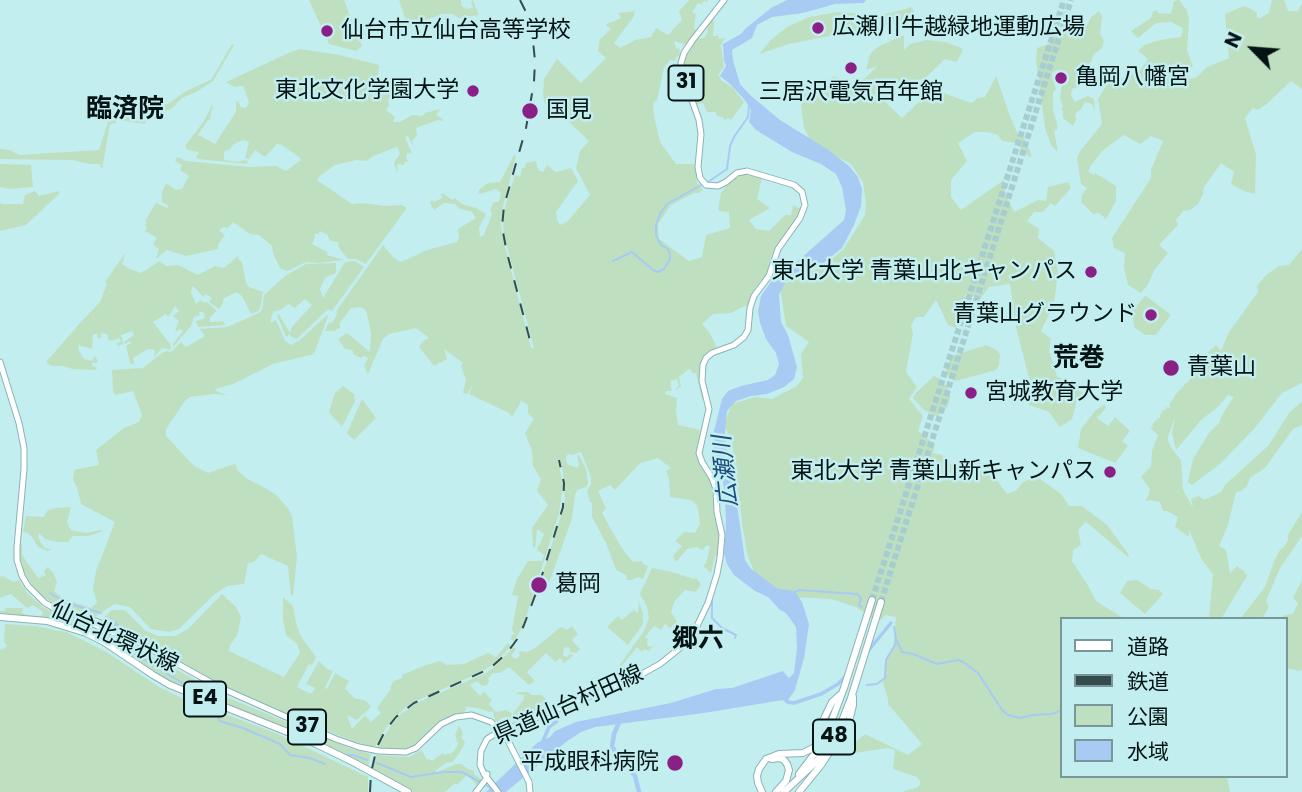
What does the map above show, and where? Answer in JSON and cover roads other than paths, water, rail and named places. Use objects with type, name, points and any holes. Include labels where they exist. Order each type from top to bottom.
[{"type":"highway","name":"48","points":[[780,792],[800,773],[830,728],[872,600]]},
{"type":"highway","name":"48","points":[[780,792],[810,768],[835,735],[848,707],[881,602]]},
{"type":"highway","name":"E4","points":[[0,619],[51,625],[86,637],[110,649],[168,688],[309,744],[402,792]]},
{"type":"highway","name":"E4","points":[[0,619],[47,621],[86,633],[170,684],[310,741],[408,792]]},
{"type":"highway","points":[[819,729],[832,702],[842,690]]},
{"type":"highway","points":[[764,792],[757,776],[763,762],[775,754],[800,754],[813,748],[830,723],[842,690]]},
{"type":"highway","points":[[846,734],[853,705],[853,691]]},
{"type":"highway","points":[[799,792],[834,744],[848,707]]},
{"type":"highway","points":[[764,792],[760,774],[767,762],[776,758],[786,762],[789,770],[780,792]]},
{"type":"main road","name":"県道仙台村田線","points":[[500,792],[486,780],[480,760],[484,744],[495,734],[633,679],[674,654],[697,626],[708,603],[719,566],[722,535],[715,485],[699,453],[709,411],[702,381],[703,365],[712,353],[734,345],[744,337],[748,330],[754,296],[769,276],[778,249],[800,218],[805,205],[802,192],[794,185],[747,171],[737,173],[722,185],[709,186],[700,178],[699,120],[681,63],[692,41],[724,0]]},
{"type":"main road","name":"仙台北環状線","points":[[0,362],[24,447],[17,559],[22,576],[36,595],[49,605],[93,620],[230,692],[337,739],[364,748],[390,752],[410,751],[420,746],[444,722],[460,716],[477,716],[505,735],[528,788]]},
{"type":"main road","name":"仙台北環状線","points":[[0,371],[21,447],[22,467],[14,548],[19,576],[29,592],[45,606],[113,630]]},
{"type":"main road","points":[[476,792],[486,780]]},
{"type":"water","name":"広瀬川","points":[[787,0],[866,0],[864,3],[835,4],[803,13],[772,17],[757,25],[752,38],[732,50],[740,84],[750,95],[780,120],[849,166],[858,177],[862,189],[861,206],[842,248],[821,265],[786,281],[779,295],[781,322],[788,335],[797,367],[794,379],[784,387],[767,394],[736,401],[727,411],[726,447],[745,560],[751,569],[778,589],[796,593],[809,624],[804,658],[795,690],[786,703],[783,700],[595,727],[566,742],[506,792],[486,792],[537,743],[576,722],[671,703],[716,689],[732,688],[783,671],[789,678],[794,673],[796,627],[786,613],[768,597],[734,575],[727,564],[724,553],[725,497],[714,448],[714,431],[722,399],[728,391],[768,380],[775,375],[779,364],[760,323],[758,311],[761,296],[775,276],[799,260],[844,220],[846,210],[842,187],[836,174],[756,130],[749,122],[751,110],[745,100],[720,76],[726,66],[723,44],[741,34],[771,8]]},
{"type":"waterway","points":[[708,182],[727,169],[730,146],[748,117],[749,105]]},
{"type":"waterway","points":[[613,261],[632,252],[653,270],[658,272],[664,269],[670,255],[656,235],[660,214],[667,204],[703,184]]},
{"type":"waterway","points":[[792,593],[799,590],[857,594],[861,598],[859,605],[862,607]]},
{"type":"waterway","points":[[50,593],[64,602],[101,613]]},
{"type":"waterway","points":[[712,599],[712,618],[722,628],[736,635],[735,638]]},
{"type":"waterway","points":[[111,619],[120,627],[121,640],[126,648],[189,687]]},
{"type":"waterway","points":[[868,651],[891,623]]},
{"type":"waterway","points":[[894,627],[902,652],[937,664],[958,660],[978,673],[1008,715],[1020,718],[1060,711]]},
{"type":"waterway","points":[[867,685],[877,684],[885,678],[886,660],[896,640]]},
{"type":"waterway","points":[[787,702],[794,703],[821,694],[847,675]]},
{"type":"waterway","points":[[217,716],[220,721],[280,744],[290,755],[325,764]]},
{"type":"waterway","points":[[621,718],[612,747],[635,776],[639,792]]},
{"type":"waterway","points":[[543,741],[549,727],[557,721]]},
{"type":"waterway","points":[[348,755],[367,760]]},
{"type":"waterway","points":[[377,763],[411,777],[462,772],[491,788]]},
{"type":"tunnel","points":[[872,600],[1064,0]]},
{"type":"tunnel","points":[[881,602],[1071,0]]},
{"type":"railway","points":[[520,0],[532,31],[534,82],[526,128],[504,206],[502,227],[532,348]]},
{"type":"railway","points":[[370,792],[377,747],[396,717],[414,703],[489,669],[507,653],[518,638],[539,585],[563,507],[564,483],[559,460]]},
{"type":"place","name":"広瀬川牛越緑地運動広場","points":[[818,28]]},
{"type":"place","name":"仙台市立仙台高等学校","points":[[327,31]]},
{"type":"place","name":"三居沢電気百年館","points":[[851,68]]},
{"type":"place","name":"亀岡八幡宮","points":[[1061,78]]},
{"type":"place","name":"東北文化学園大学","points":[[473,91]]},
{"type":"place","name":"国見","points":[[530,111]]},
{"type":"place","name":"東北大学 青葉山北キャンパス","points":[[1091,272]]},
{"type":"place","name":"青葉山グラウンド","points":[[1151,315]]},
{"type":"place","name":"青葉山","points":[[1171,368]]},
{"type":"place","name":"宮城教育大学","points":[[971,393]]},
{"type":"place","name":"東北大学 青葉山新キャンパス","points":[[1110,472]]},
{"type":"place","name":"葛岡","points":[[539,585]]},
{"type":"place","name":"平成眼科病院","points":[[675,763]]},
{"type":"district","name":"臨済院","points":[[125,110]]},
{"type":"district","name":"荒巻","points":[[1079,359]]},
{"type":"district","name":"郷六","points":[[698,640]]}]
